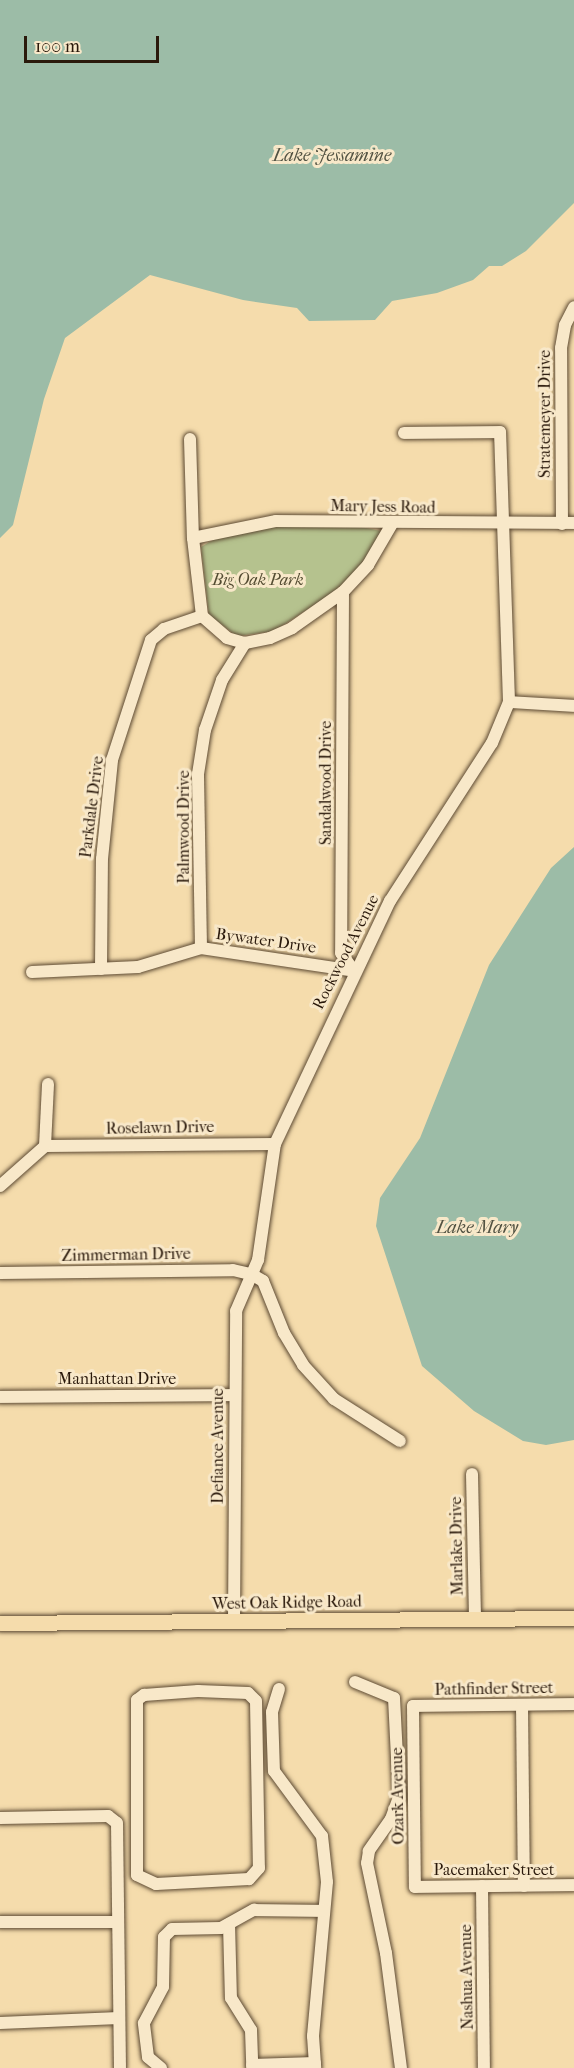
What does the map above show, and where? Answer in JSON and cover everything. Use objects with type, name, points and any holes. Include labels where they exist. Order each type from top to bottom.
[{"type":"main road","name":"West Oak Ridge Road","points":[[0,1623],[574,1618]]},
{"type":"street","name":"Stratemeyer Drive","points":[[568,524],[561,348],[565,325],[574,307]]},
{"type":"street","name":"Rockwood Avenue","points":[[251,1274],[263,1241],[264,1200],[275,1144],[354,971],[390,901],[492,743],[509,702],[500,432],[404,433]]},
{"type":"street","points":[[190,440],[193,538],[202,616],[216,632],[245,643],[270,638],[292,628],[343,592],[368,565],[392,524]]},
{"type":"street","name":"Mary Jess Road","points":[[193,538],[276,521],[392,524],[568,524]]},
{"type":"street","name":"Sandalwood Drive","points":[[343,592],[342,953],[354,971]]},
{"type":"street","name":"Parkdale Drive","points":[[101,969],[102,859],[112,760],[151,640],[164,629],[202,616]]},
{"type":"street","name":"Palmwood Drive","points":[[201,948],[198,774],[205,730],[222,680],[245,643]]},
{"type":"street","points":[[509,702],[574,706]]},
{"type":"street","name":"Bywater Drive","points":[[32,972],[138,967],[201,948],[354,971]]},
{"type":"street","points":[[0,1186],[45,1146],[48,1084]]},
{"type":"street","name":"Roselawn Drive","points":[[45,1146],[275,1144]]},
{"type":"street","name":"Zimmerman Drive","points":[[0,1273],[233,1270],[251,1274]]},
{"type":"street","points":[[251,1274],[263,1281],[284,1333],[311,1374],[356,1416],[400,1441]]},
{"type":"street","name":"Defiance Avenue","points":[[234,1621],[236,1311],[251,1274]]},
{"type":"street","name":"Manhattan Drive","points":[[0,1396],[235,1395]]},
{"type":"street","name":"Marlake Drive","points":[[472,1474],[475,1619]]},
{"type":"street","points":[[355,1682],[394,1698],[399,1797],[369,1851],[367,1863],[386,1953],[400,2068]]},
{"type":"street","points":[[229,1924],[231,1998],[250,2030],[252,2067],[315,2065],[313,2036],[327,1882],[322,1836],[274,1771],[272,1712],[279,1689]]},
{"type":"street","points":[[248,1693],[256,1701],[259,1868],[249,1879],[196,1884],[156,1884],[137,1875],[137,1700],[151,1694],[248,1693]]},
{"type":"street","name":"Pathfinder Street","points":[[413,1706],[574,1704]]},
{"type":"street","points":[[522,1705],[524,1886]]},
{"type":"street","name":"Ozark Avenue","points":[[413,1706],[415,1887]]},
{"type":"street","points":[[0,1818],[108,1816],[117,1823],[120,2068]]},
{"type":"street","name":"Pacemaker Street","points":[[415,1887],[574,1885]]},
{"type":"street","name":"Nashua Avenue","points":[[482,1886],[484,2068]]},
{"type":"street","points":[[161,2068],[148,2057],[144,2042],[144,2023],[163,1987],[164,1937],[172,1929],[221,1928],[254,1910],[324,1911]]},
{"type":"street","points":[[0,1922],[118,1922]]},
{"type":"street","points":[[0,2023],[119,2018]]},
{"type":"green space","name":"Big Oak Park","points":[[263,525],[361,527],[381,531],[358,570],[331,594],[274,631],[237,636],[209,615],[201,547],[221,535]]},
{"type":"water","name":"Lake Jessamine","points":[[0,0],[574,0],[574,203],[526,251],[502,266],[489,266],[473,280],[437,293],[392,301],[375,320],[309,321],[297,308],[243,300],[150,275],[65,338],[44,399],[13,525],[0,538]]},
{"type":"water","name":"Lake Mary","points":[[574,847],[574,1440],[546,1445],[523,1441],[474,1411],[422,1366],[376,1226],[380,1198],[420,1138],[489,965],[551,868]]}]
